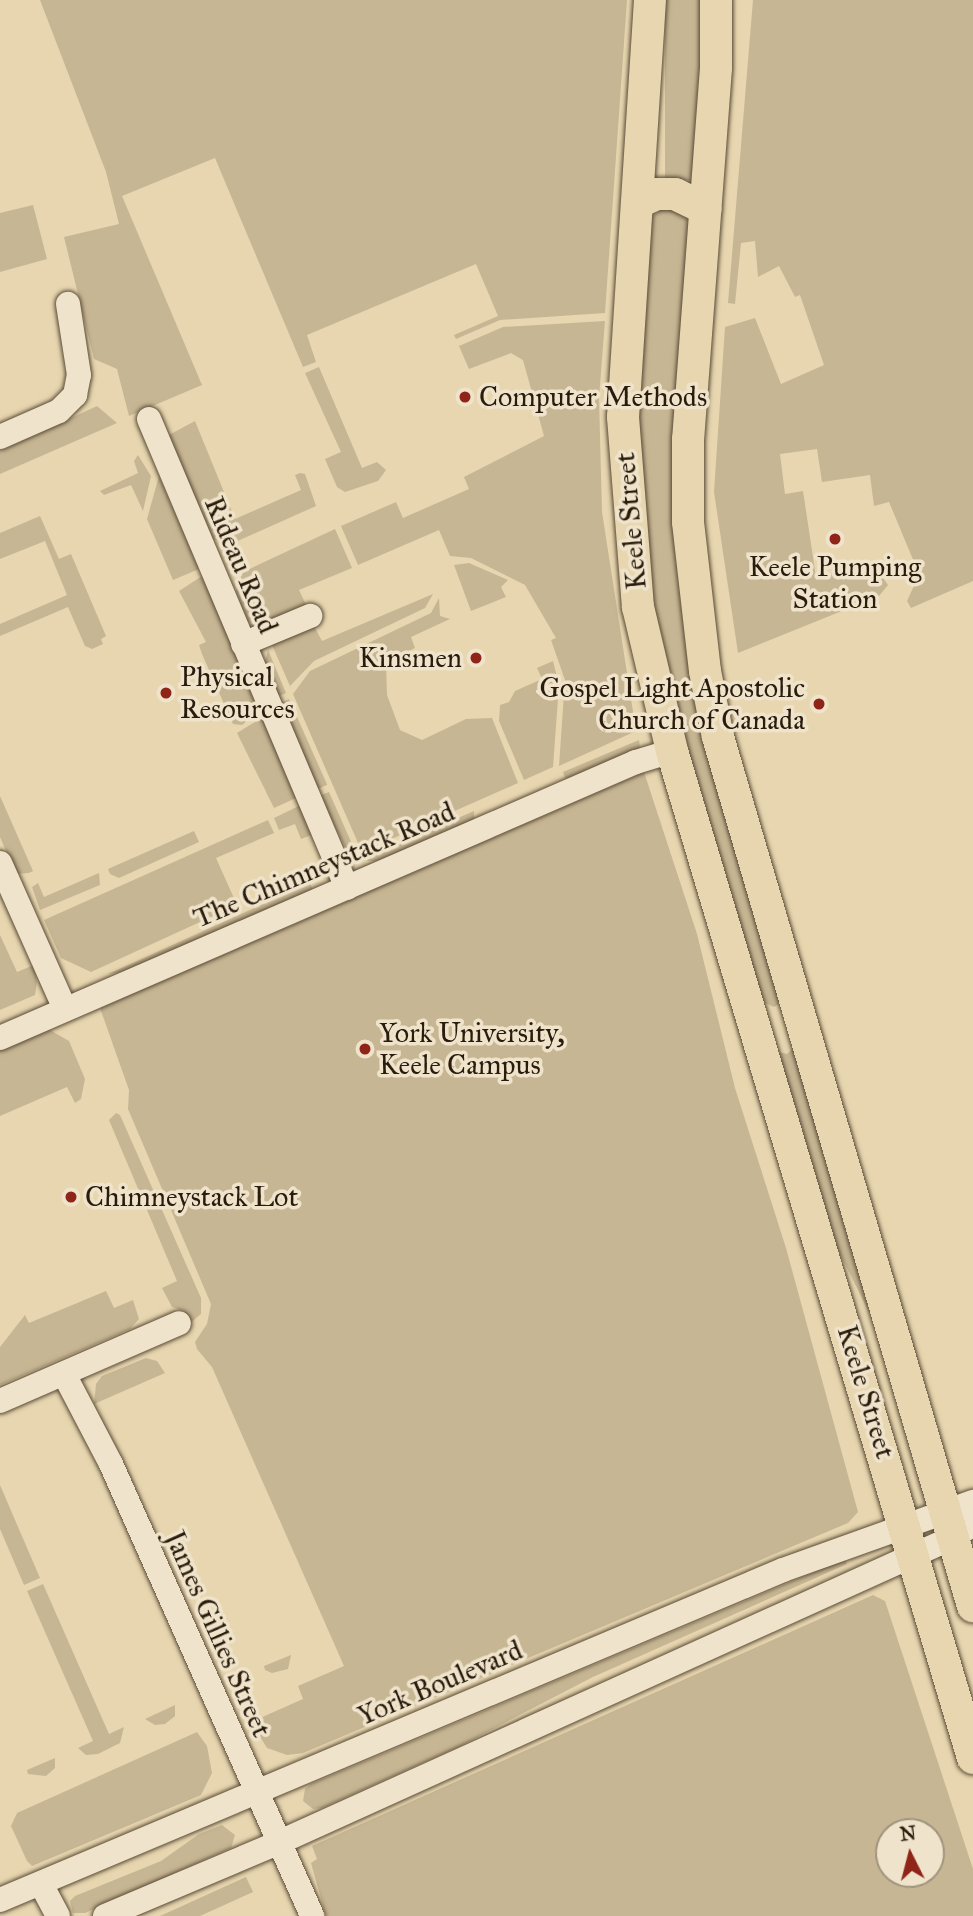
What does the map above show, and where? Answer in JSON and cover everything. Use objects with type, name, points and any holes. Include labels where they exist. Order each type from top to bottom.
[{"type":"main road","name":"Keele Street","points":[[650,0],[624,358],[626,488],[638,607],[672,751],[973,1758]]},
{"type":"main road","name":"Keele Street","points":[[716,0],[706,209],[688,439],[688,522],[694,585],[718,737],[800,1017],[961,1519],[973,1606]]},
{"type":"main road","points":[[637,203],[656,194],[676,194],[706,209]]},
{"type":"main road","points":[[755,1027],[779,1027],[800,1017]]},
{"type":"street","points":[[0,437],[59,411],[75,396],[79,375],[68,304]]},
{"type":"street","name":"Rideau Road","points":[[149,419],[347,888]]},
{"type":"street","points":[[243,644],[310,616]]},
{"type":"street","name":"The Chimneystack Road","points":[[0,1038],[645,758],[672,751]]},
{"type":"street","points":[[0,863],[65,1009]]},
{"type":"street","points":[[0,1401],[65,1377],[179,1323]]},
{"type":"street","name":"James Gillies Street","points":[[65,1377],[111,1464],[312,1916]]},
{"type":"street","points":[[105,1916],[280,1842],[914,1555],[961,1519]]},
{"type":"street","name":"York Boulevard","points":[[0,1900],[783,1570],[905,1525],[961,1519]]},
{"type":"street","points":[[41,1884],[58,1916]]},
{"type":"shaded area","points":[[40,0],[627,0],[605,313],[500,320],[456,339],[454,335],[498,316],[476,264],[307,335],[316,362],[303,367],[215,158],[122,196],[202,385],[129,416],[117,369],[94,359],[64,237],[119,224],[106,172]]},
{"type":"shaded area","points":[[665,0],[705,0],[705,180],[665,180]]},
{"type":"shaded area","points":[[753,0],[973,0],[973,581],[911,608],[907,601],[918,577],[914,562],[889,502],[874,506],[870,475],[822,482],[817,449],[780,454],[785,494],[803,491],[816,577],[876,568],[888,585],[879,596],[738,653],[714,492],[725,327],[755,318],[781,384],[824,365],[800,295],[795,297],[779,266],[758,277],[755,241],[741,243],[735,304],[728,303]]},
{"type":"shaded area","points":[[33,205],[47,259],[0,272],[0,213]]},
{"type":"shaded area","points":[[663,208],[682,212],[691,226],[677,440],[782,1002],[774,1007],[763,1002],[679,725],[654,621],[635,425],[649,220]]},
{"type":"shaded area","points":[[605,321],[599,398],[602,512],[636,731],[559,766],[565,680],[551,640],[556,638],[525,585],[471,558],[450,556],[439,530],[358,565],[341,526],[396,502],[403,518],[469,489],[464,477],[544,436],[523,360],[511,353],[469,369],[459,346],[503,327]]},
{"type":"shaded area","points":[[319,367],[362,468],[377,462],[386,470],[378,481],[345,492],[337,487],[325,459],[341,452],[305,373]]},
{"type":"shaded area","points":[[97,406],[117,423],[0,474],[0,451]]},
{"type":"shaded area","points":[[195,421],[235,519],[301,490],[295,475],[300,473],[305,474],[316,506],[233,543],[210,539],[167,436]]},
{"type":"shaded area","points":[[138,455],[151,476],[143,511],[131,485],[104,495],[100,491],[138,473],[134,461]]},
{"type":"shaded area","points":[[159,476],[199,569],[173,580],[147,519]]},
{"type":"shaded area","points":[[40,516],[59,559],[71,554],[106,636],[101,639],[103,644],[92,649],[85,646],[68,607],[0,636],[0,624],[67,595],[45,541],[0,559],[0,533]]},
{"type":"shaded area","points":[[335,529],[352,568],[299,590],[307,607],[256,625],[247,621],[236,591],[243,572]]},
{"type":"shaded area","points":[[469,563],[508,580],[501,587],[506,597],[471,611],[454,565]]},
{"type":"shaded area","points":[[202,576],[260,710],[242,725],[233,724],[199,645],[206,642],[179,591]]},
{"type":"shaded area","points":[[433,594],[425,608],[314,661],[290,686],[272,645],[314,626],[322,641]]},
{"type":"shaded area","points":[[439,598],[440,616],[450,619],[411,637],[415,648],[386,662],[387,695],[400,730],[422,740],[466,719],[492,718],[518,783],[362,852],[293,694],[310,671],[431,613]]},
{"type":"shaded area","points":[[268,650],[286,693],[277,697],[264,666]]},
{"type":"shaded area","points":[[553,661],[559,685],[553,767],[524,780],[499,721],[500,705],[509,702],[515,691],[542,679],[537,668]]},
{"type":"shaded area","points":[[289,699],[327,785],[317,789],[279,703]]},
{"type":"shaded area","points":[[263,717],[298,797],[274,808],[237,733]]},
{"type":"shaded area","points":[[639,740],[640,748],[571,779],[565,778],[563,772]]},
{"type":"shaded area","points":[[644,772],[697,934],[735,1088],[786,1248],[858,1512],[848,1523],[303,1753],[287,1755],[267,1748],[251,1722],[303,1699],[298,1686],[344,1666],[212,1367],[197,1349],[195,1342],[207,1324],[211,1304],[128,1109],[129,1090],[100,1008]]},
{"type":"shaded area","points":[[329,792],[356,853],[350,856],[319,796]]},
{"type":"shaded area","points":[[0,796],[33,871],[29,873],[16,874],[0,837]]},
{"type":"shaded area","points":[[301,805],[314,834],[301,839],[295,824],[279,830],[274,818]]},
{"type":"shaded area","points":[[474,811],[474,821],[380,861],[359,861]]},
{"type":"shaded area","points":[[268,820],[274,833],[216,858],[237,905],[91,972],[61,958],[44,920]]},
{"type":"shaded area","points":[[194,831],[199,842],[119,878],[110,874],[108,869]]},
{"type":"shaded area","points":[[99,873],[100,885],[40,910],[32,887],[38,883],[44,897]]},
{"type":"shaded area","points":[[310,883],[313,890],[122,972],[108,974]]},
{"type":"shaded area","points":[[0,935],[17,972],[34,965],[37,983],[35,995],[0,1010]]},
{"type":"shaded area","points":[[50,1030],[69,1041],[85,1079],[81,1099],[75,1103],[67,1087],[0,1116],[0,1051]]},
{"type":"shaded area","points":[[793,1048],[871,1316],[828,1230],[774,1051],[787,1054]]},
{"type":"shaded area","points":[[116,1113],[120,1115],[201,1298],[201,1314],[189,1324],[184,1311],[172,1307],[162,1288],[177,1281],[109,1120]]},
{"type":"shaded area","points":[[106,1291],[114,1308],[133,1300],[139,1319],[130,1329],[0,1385],[0,1347],[25,1315],[29,1323]]},
{"type":"shaded area","points":[[146,1358],[157,1361],[165,1373],[94,1404],[96,1384],[102,1376]]},
{"type":"shaded area","points":[[0,1485],[40,1578],[24,1585],[0,1529]]},
{"type":"shaded area","points":[[845,1559],[847,1564],[593,1677],[460,1746],[322,1808],[313,1809],[303,1801],[305,1789],[311,1784]]},
{"type":"shaded area","points":[[43,1584],[109,1734],[124,1727],[120,1743],[98,1754],[86,1755],[78,1748],[93,1741],[27,1591]]},
{"type":"shaded area","points":[[873,1595],[885,1601],[973,1869],[973,1916],[326,1916],[311,1863],[317,1859],[312,1846]]},
{"type":"shaded area","points":[[291,1655],[288,1669],[272,1673],[265,1670],[264,1666]]},
{"type":"shaded area","points":[[175,1705],[175,1716],[165,1724],[155,1725],[145,1719]]},
{"type":"shaded area","points":[[197,1732],[207,1746],[212,1773],[201,1795],[32,1866],[27,1861],[11,1826],[17,1813]]},
{"type":"shaded area","points":[[55,1758],[55,1768],[46,1776],[28,1774],[27,1770]]},
{"type":"shaded area","points":[[222,1825],[235,1835],[231,1848],[85,1913],[73,1913],[70,1901],[75,1896],[161,1861],[199,1834]]},
{"type":"shaded area","points":[[246,1877],[253,1892],[200,1916],[160,1916]]},
{"type":"place","name":"Computer Methods","points":[[465,397]]},
{"type":"place","name":"Keele Pumping Station","points":[[835,539]]},
{"type":"place","name":"Kinsmen","points":[[476,658]]},
{"type":"place","name":"Physical Resources","points":[[166,693]]},
{"type":"place","name":"Gospel Light Apostolic Church of Canada","points":[[819,704]]},
{"type":"place","name":"York University, Keele Campus","points":[[365,1049]]},
{"type":"place","name":"Chimneystack Lot","points":[[71,1197]]}]
